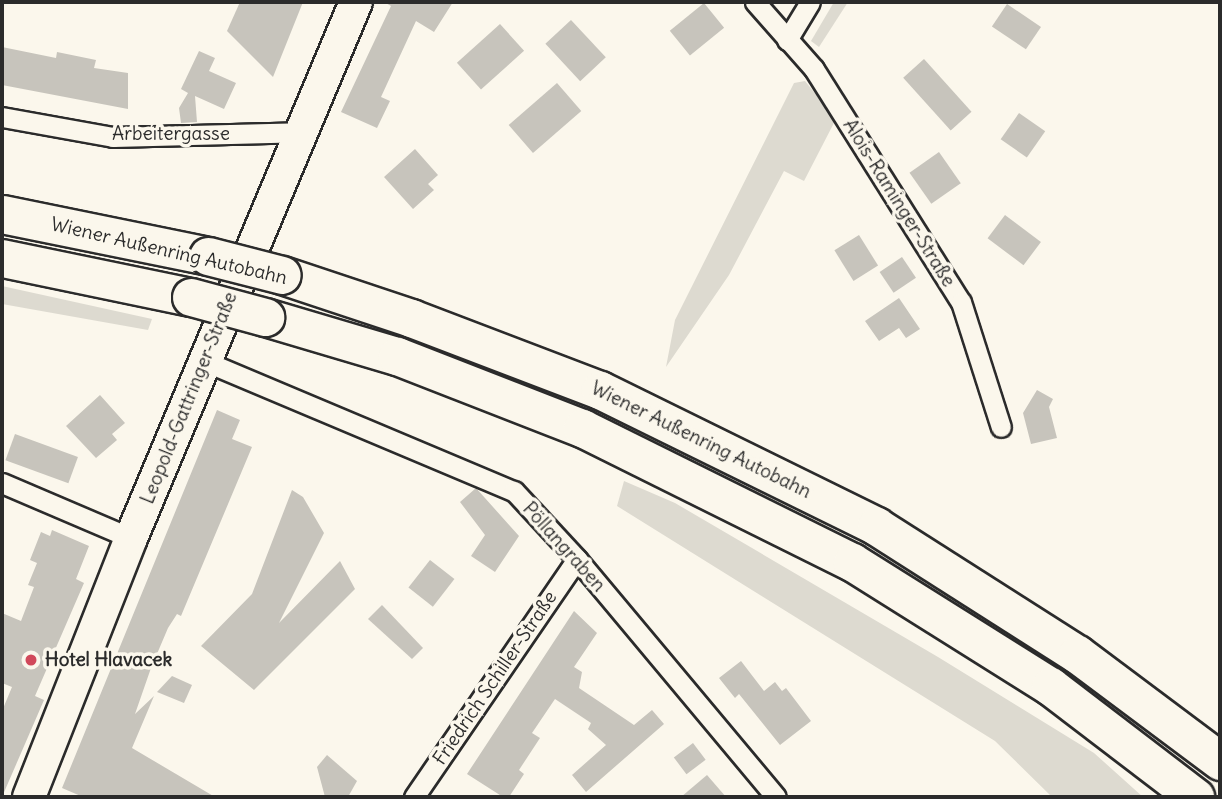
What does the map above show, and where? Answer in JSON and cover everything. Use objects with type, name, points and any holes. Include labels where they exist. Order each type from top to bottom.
[{"type":"highway","name":"Wiener Außenring Autobahn","points":[[2,214],[208,256],[282,275],[411,318],[600,390],[667,420],[876,526],[1077,654],[1220,761]]},
{"type":"highway","name":"Wiener Außenring Autobahn","points":[[2,258],[191,297],[397,356],[582,428],[648,457],[852,562],[1050,686],[1195,797]]},
{"type":"main road","name":"Leopold-Gattringer-Straße","points":[[29,797],[131,538],[299,132],[356,2]]},
{"type":"street","name":"Alois-Raminger-Straße","points":[[755,2],[814,69],[961,302],[1001,427]]},
{"type":"street","points":[[787,40],[810,2]]},
{"type":"street","name":"Arbeitergasse","points":[[2,117],[113,137],[299,132]]},
{"type":"street","name":"Pöllangraben","points":[[204,362],[514,491],[577,559],[776,797]]},
{"type":"street","points":[[2,483],[131,538]]},
{"type":"street","name":"Friedrich Schiller-Straße","points":[[414,797],[577,559]]},
{"type":"shaded area","points":[[834,2],[848,2],[819,47],[811,41]]},
{"type":"shaded area","points":[[805,81],[836,119],[804,181],[784,171],[729,275],[666,367],[675,320],[794,83]]},
{"type":"shaded area","points":[[2,286],[152,319],[148,330],[2,304]]},
{"type":"shaded area","points":[[624,481],[675,503],[938,657],[1094,753],[1143,797],[1052,797],[995,741],[617,506]]},
{"type":"building","points":[[240,2],[303,2],[273,77],[227,31]]},
{"type":"building","points":[[384,2],[453,2],[434,32],[416,21],[381,97],[390,101],[377,128],[341,112],[391,6]]},
{"type":"building","points":[[704,3],[724,28],[690,56],[670,31]]},
{"type":"building","points":[[1007,4],[1041,27],[1026,49],[992,26]]},
{"type":"building","points":[[571,20],[606,57],[580,81],[545,44]]},
{"type":"building","points":[[500,24],[524,51],[481,90],[457,63]]},
{"type":"building","points":[[2,47],[56,58],[57,52],[96,60],[94,68],[128,73],[128,109],[2,85]]},
{"type":"building","points":[[199,51],[215,58],[209,71],[236,83],[224,109],[195,96],[197,122],[181,123],[179,108],[188,93],[181,89]]},
{"type":"building","points":[[924,59],[972,112],[951,130],[903,78]]},
{"type":"building","points":[[557,83],[581,111],[533,153],[509,125]]},
{"type":"building","points":[[1019,113],[1045,131],[1027,158],[1001,139]]},
{"type":"building","points":[[415,149],[438,175],[428,184],[434,190],[413,209],[384,177]]},
{"type":"building","points":[[939,152],[961,183],[931,204],[910,173]]},
{"type":"building","points":[[1005,215],[1041,242],[1023,265],[988,238]]},
{"type":"building","points":[[859,235],[878,266],[853,281],[834,250]]},
{"type":"building","points":[[902,257],[916,278],[894,293],[880,272]]},
{"type":"building","points":[[899,298],[920,329],[906,338],[899,328],[879,341],[865,321]]},
{"type":"building","points":[[1037,390],[1053,399],[1049,407],[1057,438],[1031,444],[1023,413]]},
{"type":"building","points":[[100,395],[125,423],[112,434],[117,440],[96,458],[66,426]]},
{"type":"building","points":[[217,410],[240,420],[232,439],[252,447],[181,616],[177,614],[168,628],[151,668],[135,714],[154,696],[132,748],[215,797],[83,797],[62,788]]},
{"type":"building","points":[[15,434],[78,457],[68,483],[5,460]]},
{"type":"building","points":[[476,488],[519,536],[495,572],[471,556],[485,535],[460,502]]},
{"type":"building","points":[[292,490],[303,497],[324,533],[279,623],[340,561],[355,589],[254,690],[201,646],[252,594]]},
{"type":"building","points":[[52,530],[89,546],[76,579],[84,583],[35,696],[44,700],[2,797],[2,711],[12,687],[2,683],[2,613],[21,621],[34,587],[28,585],[37,563],[30,560],[41,532],[50,536]]},
{"type":"building","points":[[430,560],[454,579],[433,607],[408,588]]},
{"type":"building","points":[[382,605],[423,648],[412,659],[368,619]]},
{"type":"building","points":[[574,611],[597,633],[574,667],[582,672],[579,688],[634,725],[652,710],[664,724],[586,792],[572,775],[606,745],[588,729],[591,723],[555,699],[532,733],[540,738],[519,770],[524,774],[509,797],[503,797],[467,774]]},
{"type":"building","points":[[741,661],[764,691],[775,682],[782,691],[786,688],[811,721],[780,745],[739,694],[735,698],[719,678]]},
{"type":"building","points":[[172,676],[192,685],[184,703],[157,692]]},
{"type":"building","points":[[693,743],[706,760],[686,774],[674,757]]},
{"type":"building","points":[[327,755],[357,781],[348,797],[325,797],[317,767]]},
{"type":"building","points":[[707,775],[726,797],[681,797]]},
{"type":"place","name":"Hotel Hlavacek","points":[[31,660]]}]
